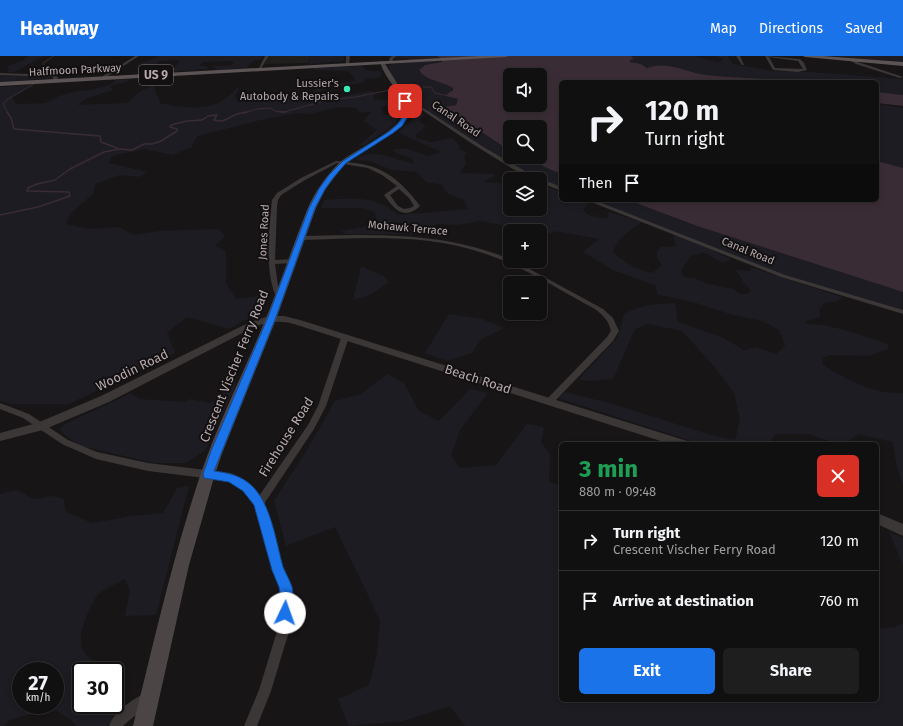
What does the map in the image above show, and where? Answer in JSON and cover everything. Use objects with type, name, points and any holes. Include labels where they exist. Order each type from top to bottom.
[{"type":"main road","name":"US 9","points":[[392,59],[428,60],[506,56]]},
{"type":"main road","points":[[805,56],[903,64]]},
{"type":"main road","name":"Halfmoon Parkway","points":[[0,84],[382,62],[392,59]]},
{"type":"main road","points":[[382,62],[405,101]]},
{"type":"main road","name":"Crescent Vischer Ferry Road","points":[[143,726],[181,565],[208,474],[216,451],[272,317],[312,208],[331,176],[344,162],[400,125],[407,113],[405,101]]},
{"type":"street","points":[[102,78],[137,56]]},
{"type":"street","points":[[259,69],[267,56]]},
{"type":"street","points":[[348,56],[348,64]]},
{"type":"street","points":[[738,56],[743,64]]},
{"type":"street","points":[[767,56],[799,60],[806,70],[798,71],[774,69],[772,68],[767,56]]},
{"type":"street","points":[[852,60],[900,77]]},
{"type":"street","points":[[0,74],[54,76],[56,77],[55,81]]},
{"type":"street","name":"Canal Road","points":[[405,101],[422,107],[484,149],[523,172]]},
{"type":"street","name":"Jones Road","points":[[279,297],[274,286],[272,262],[274,207],[276,200],[279,194],[303,179],[336,162],[344,162]]},
{"type":"street","points":[[344,162],[369,167],[384,174],[400,186],[411,197],[417,206],[411,211],[403,211],[395,206],[387,195],[400,186]]},
{"type":"street","name":"Canal Road","points":[[547,183],[559,188]]},
{"type":"street","name":"Canal Road","points":[[594,202],[660,226],[783,276],[903,312]]},
{"type":"street","name":"Mohawk Terrace","points":[[301,238],[368,235],[433,240],[471,246],[503,258]]},
{"type":"street","points":[[272,262],[293,261]]},
{"type":"street","name":"Mohawk Terrace","points":[[523,268],[605,313],[614,325],[615,331],[610,339],[550,401]]},
{"type":"street","name":"Beach Road","points":[[272,317],[283,318],[345,337],[678,442]]},
{"type":"street","name":"Woodin Road","points":[[0,437],[40,426],[105,399],[252,325],[272,317]]},
{"type":"street","name":"Firehouse Road","points":[[259,503],[311,427],[322,406],[345,337]]},
{"type":"street","name":"Firehouse Road","points":[[0,406],[26,416],[65,442],[96,455],[148,467],[231,477],[247,488],[259,503],[287,598],[284,628],[265,690],[250,726]]},
{"type":"street","points":[[879,519],[903,530]]},
{"type":"street","points":[[115,726],[124,716],[150,697]]},
{"type":"shaded area","points":[[28,56],[44,56],[14,72],[7,72],[9,69],[7,66],[22,61]]},
{"type":"shaded area","points":[[160,56],[263,56],[260,60],[254,60],[246,68],[217,70],[212,66],[229,66],[234,63],[230,61],[203,62],[199,66],[205,66],[209,69],[169,72],[179,63],[179,60],[160,61],[150,69],[139,71],[136,65]]},
{"type":"shaded area","points":[[270,56],[311,56],[308,63],[265,64]]},
{"type":"shaded area","points":[[311,56],[344,56],[343,61],[309,64]]},
{"type":"shaded area","points":[[391,56],[438,56],[442,62],[425,65],[419,70],[430,79],[453,88],[449,96],[458,99],[456,105],[444,108],[503,146],[503,160],[408,99],[392,76],[388,65],[410,62],[408,59],[388,58]]},
{"type":"shaded area","points":[[437,56],[631,56],[634,59],[630,60],[630,62],[641,64],[647,68],[662,65],[707,75],[784,80],[559,80],[559,173],[538,164],[547,164],[547,120],[503,120],[503,146],[444,107],[456,105],[458,99],[446,95],[453,90],[453,88],[430,79],[422,74],[419,70],[425,65],[442,62]]},
{"type":"shaded area","points":[[631,56],[695,56],[717,62],[723,59],[716,56],[728,56],[733,64],[773,71],[811,72],[903,79],[903,95],[879,92],[879,80],[784,80],[726,77],[700,74],[663,65],[648,68],[641,64],[630,62],[629,60],[633,58]]},
{"type":"shaded area","points":[[827,56],[903,56],[903,62]]},
{"type":"shaded area","points":[[361,66],[369,71],[380,71],[382,75],[378,78],[366,79],[362,83],[332,87],[317,92],[315,96],[329,99],[370,91],[375,92],[374,100],[395,99],[398,104],[381,107],[384,115],[401,115],[395,124],[365,145],[359,145],[377,130],[363,121],[371,112],[360,113],[356,108],[339,107],[310,114],[297,113],[261,120],[198,136],[192,147],[173,155],[145,149],[112,156],[108,163],[148,172],[139,177],[120,175],[95,184],[93,194],[71,213],[66,224],[89,229],[119,227],[134,235],[159,231],[218,229],[225,236],[216,245],[226,251],[226,284],[236,299],[265,295],[261,312],[229,329],[187,317],[167,333],[175,353],[69,404],[12,404],[0,401],[0,87],[31,85],[12,97],[16,104],[45,103],[59,96],[110,85],[116,80],[130,79],[126,82],[110,86],[113,90],[87,98],[78,105],[127,103],[138,93],[153,85],[160,103],[181,107],[203,107],[219,103],[241,85],[235,96],[237,101],[310,94],[319,87],[355,81],[354,77],[348,71],[313,70],[315,68]]},
{"type":"shaded area","points":[[0,75],[48,77],[50,78],[0,82]]},
{"type":"shaded area","points":[[879,92],[903,95],[903,106],[879,103]]},
{"type":"shaded area","points":[[879,104],[903,108],[903,168],[879,162]]},
{"type":"shaded area","points":[[414,107],[417,108],[425,115],[419,120],[426,126],[415,135],[416,138],[431,142],[452,138],[460,146],[459,149],[467,153],[464,156],[466,164],[460,173],[494,174],[494,176],[484,182],[503,183],[503,216],[547,216],[547,187],[558,191],[559,202],[583,202],[589,204],[583,210],[592,216],[598,218],[608,218],[609,212],[642,222],[621,238],[613,252],[636,268],[652,273],[662,265],[657,257],[657,252],[661,247],[676,246],[673,237],[674,235],[690,240],[731,259],[722,262],[704,253],[691,256],[681,272],[684,277],[694,278],[709,284],[733,289],[740,294],[747,294],[751,291],[736,270],[751,271],[750,267],[842,297],[838,301],[824,303],[819,310],[820,317],[805,322],[807,324],[838,328],[888,344],[888,349],[869,356],[829,355],[823,358],[822,364],[840,375],[871,389],[892,393],[903,393],[903,485],[896,464],[893,442],[858,434],[848,442],[831,442],[808,434],[776,434],[770,442],[694,442],[558,398],[565,392],[613,404],[714,436],[735,440],[740,420],[734,393],[713,365],[682,331],[648,324],[635,329],[613,379],[590,381],[578,380],[618,337],[624,314],[648,306],[675,303],[678,322],[724,338],[744,350],[756,347],[776,354],[785,346],[779,330],[762,321],[733,315],[696,303],[657,294],[656,286],[613,270],[583,252],[599,239],[556,231],[547,235],[547,224],[503,225],[480,221],[458,225],[438,224],[410,234],[345,234],[341,231],[375,225],[376,217],[373,211],[360,208],[321,208],[324,200],[363,199],[373,201],[382,204],[398,215],[468,209],[464,200],[448,194],[442,185],[426,182],[417,172],[392,170],[369,161],[355,160],[369,154],[376,154],[414,164],[412,158],[398,154],[392,150],[405,148],[428,156],[441,152],[399,132],[406,125],[410,124],[414,116]]},
{"type":"shaded area","points":[[879,162],[903,168],[903,292],[697,226],[633,202],[879,202]]},
{"type":"shaded area","points":[[509,164],[538,164],[559,173],[559,188],[547,183],[547,172],[524,172]]},
{"type":"shaded area","points":[[596,202],[633,202],[697,226],[903,292],[902,312],[783,276]]},
{"type":"shaded area","points":[[361,266],[384,276],[389,282],[370,295],[353,300]]},
{"type":"shaded area","points":[[449,314],[482,319],[504,328],[480,340],[472,353],[447,361],[425,353]]},
{"type":"shaded area","points":[[387,374],[404,383],[419,411],[439,421],[470,389],[488,393],[460,430],[451,456],[460,468],[496,465],[527,424],[544,427],[541,442],[550,454],[549,482],[559,484],[559,702],[879,702],[879,629],[895,627],[903,624],[903,726],[465,726],[450,706],[403,721],[349,726],[338,699],[369,685],[377,654],[380,620],[335,527],[286,546],[274,501],[305,453],[335,401],[361,394]]},
{"type":"shaded area","points":[[236,381],[235,388],[206,450],[186,463],[154,463],[78,445],[59,429],[65,424],[131,393],[140,399],[184,402],[190,399],[210,403],[221,396],[229,382]]},
{"type":"shaded area","points":[[189,486],[156,615],[125,616],[130,590],[125,579],[106,589],[96,598],[84,621],[82,630],[81,639],[84,652],[95,662],[72,662],[72,714],[114,714],[114,719],[107,726],[77,726],[62,714],[64,714],[64,662],[12,662],[12,714],[32,714],[11,719],[4,726],[0,726],[0,494],[17,490],[34,499],[53,496],[64,499],[66,512],[92,523],[132,516],[163,513],[177,488]]},
{"type":"shaded area","points":[[889,532],[903,538],[903,565]]},
{"type":"waterway","points":[[45,75],[47,71],[43,67],[43,63],[54,56]]},
{"type":"waterway","points":[[8,113],[3,104],[8,99],[34,84]]},
{"type":"waterway","points":[[423,87],[431,87],[435,93],[457,98]]},
{"type":"waterway","points":[[284,112],[328,100],[356,97],[390,90]]},
{"type":"waterway","points":[[244,113],[257,109],[270,108],[275,111],[284,112]]},
{"type":"waterway","points":[[7,112],[11,118],[14,129],[100,136],[101,142],[117,148]]},
{"type":"waterway","points":[[0,215],[38,207],[70,196],[69,192],[27,191],[28,188],[37,184],[55,180],[70,169],[104,152],[120,149],[132,150],[144,144],[152,144],[161,141],[177,131],[177,129],[170,127],[171,125],[187,121],[202,120],[208,116],[217,115],[214,120],[223,121],[238,114],[247,112]]},
{"type":"place","name":"Lussier's Autobody & Repairs","points":[[347,89]]},
{"type":"route","points":[[285,613],[287,598],[285,587],[278,570],[259,503],[247,488],[231,477],[208,474],[216,451],[272,317],[312,208],[322,189],[331,176],[344,162],[400,125],[407,113],[405,101]]}]
